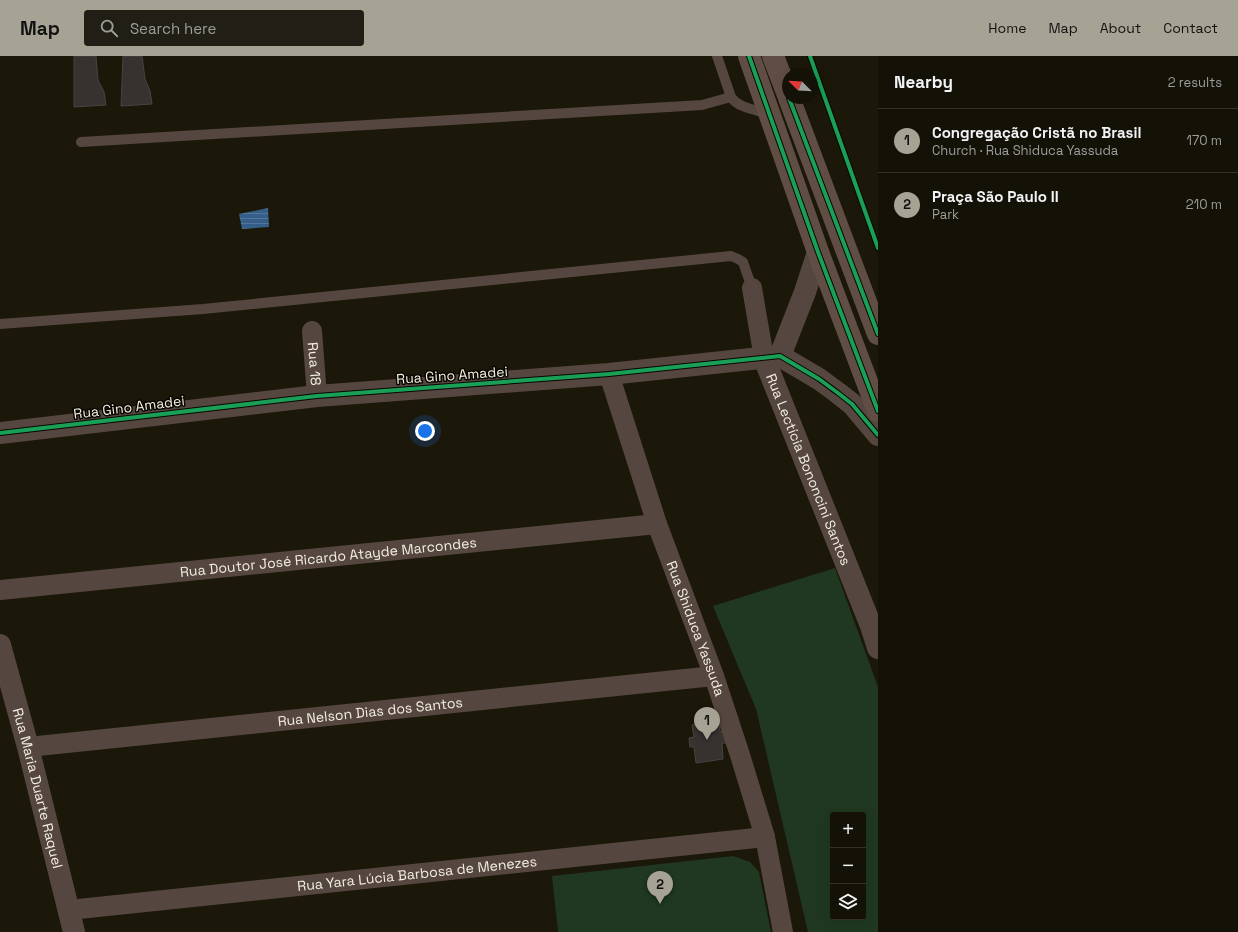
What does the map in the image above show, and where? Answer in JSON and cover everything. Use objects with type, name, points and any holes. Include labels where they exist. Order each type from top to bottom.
[{"type":"main road","points":[[749,56],[818,252],[878,411]]},
{"type":"main road","points":[[773,56],[782,79]]},
{"type":"main road","points":[[791,104],[878,334]]},
{"type":"street","points":[[818,252],[805,292],[772,357],[819,379],[852,404],[878,435]]},
{"type":"street","name":"Rua Lectícia Bononcini Santos","points":[[752,288],[772,357],[878,648]]},
{"type":"street","name":"Rua 18","points":[[312,331],[317,396]]},
{"type":"street","name":"Rua Gino Amadei","points":[[0,433],[317,396],[609,374],[772,357]]},
{"type":"street","name":"Rua Shiduca Yassuda","points":[[609,374],[657,524],[714,676],[740,755],[765,837],[783,932]]},
{"type":"street","name":"Rua Doutor José Ricardo Atayde Marcondes","points":[[0,590],[657,524]]},
{"type":"street","name":"Rua Maria Duarte Raquel","points":[[0,645],[28,748],[74,932]]},
{"type":"street","name":"Rua Nelson Dias dos Santos","points":[[28,748],[714,676]]},
{"type":"street","name":"Rua Yara Lúcia Barbosa de Menezes","points":[[69,910],[765,837]]},
{"type":"lane","points":[[717,56],[731,97],[734,101],[738,104],[770,115]]},
{"type":"lane","points":[[81,142],[702,105],[731,97]]},
{"type":"lane","points":[[0,324],[203,309],[731,256],[738,258],[743,262],[752,288]]},
{"type":"green space","points":[[835,568],[878,687],[878,932],[808,932],[756,709],[713,606]]},
{"type":"green space","points":[[733,856],[750,862],[759,872],[771,932],[558,932],[552,876]]},
{"type":"water","points":[[268,208],[269,227],[242,229],[239,214]]},
{"type":"building","points":[[74,56],[96,56],[98,80],[104,92],[106,105],[74,107]]},
{"type":"building","points":[[123,56],[142,56],[145,79],[150,91],[152,104],[121,106]]},
{"type":"building","points":[[714,716],[715,720],[719,719],[720,732],[724,731],[726,743],[722,743],[723,759],[696,763],[694,747],[690,747],[689,738],[694,737],[692,725],[695,724],[695,720]]},
{"type":"cycle path","points":[[749,56],[818,252],[878,411]]},
{"type":"cycle path","points":[[810,56],[878,248]]},
{"type":"cycle path","points":[[791,104],[878,334]]},
{"type":"cycle path","points":[[0,433],[317,396],[609,374],[780,356],[819,379],[852,404],[878,435]]},
{"type":"place","name":"Congregação Cristã no Brasil","points":[[707,740]]},
{"type":"place","name":"Praça São Paulo II","points":[[660,904]]}]
